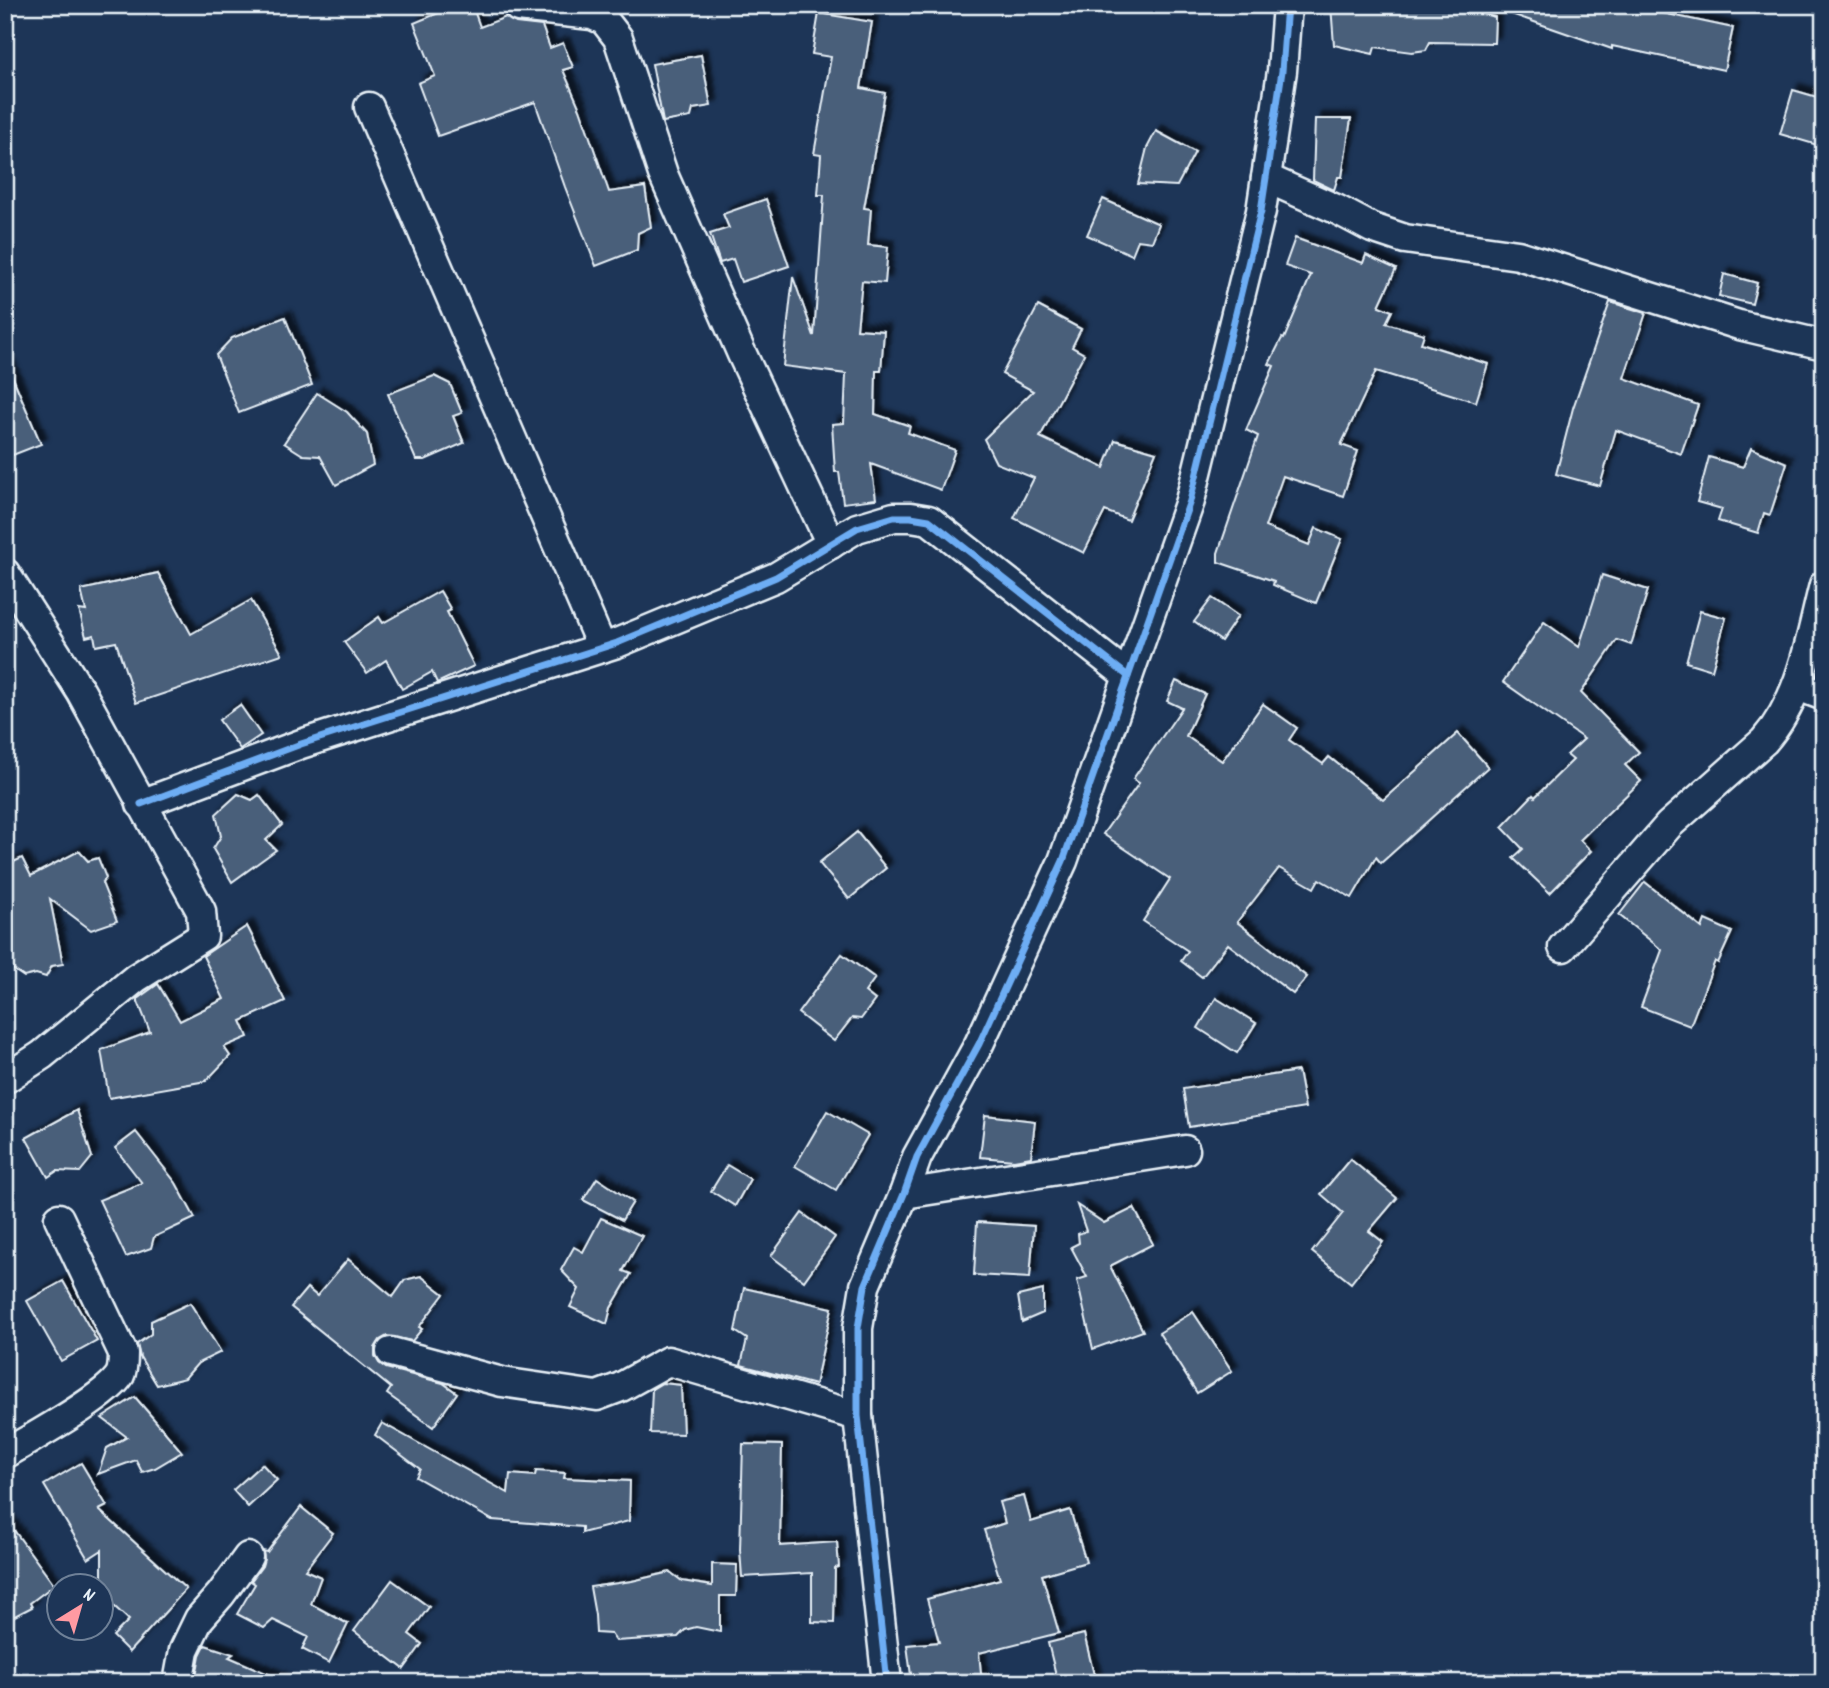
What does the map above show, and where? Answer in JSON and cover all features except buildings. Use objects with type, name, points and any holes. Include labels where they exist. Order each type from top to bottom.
[{"type":"street","points":[[887,1683],[858,1416],[858,1328],[865,1286],[917,1157],[979,1044],[1063,861],[1190,501],[1261,211],[1282,71],[1287,5]]},
{"type":"street","points":[[518,7],[592,15],[604,20],[618,38],[663,174],[741,352],[831,544]]},
{"type":"street","points":[[369,107],[601,648]]},
{"type":"street","points":[[1266,178],[1336,209],[1371,228],[1405,239],[1518,255],[1739,325],[1824,345]]},
{"type":"street","points":[[141,804],[301,744],[601,648],[776,577],[857,528],[894,517],[929,520],[1128,676]]},
{"type":"street","points":[[5,573],[81,692],[201,911],[203,936],[136,978],[42,1055],[5,1079]]},
{"type":"street","points":[[1563,947],[1669,825],[1765,741],[1811,691],[1824,585]]},
{"type":"street","points":[[904,1194],[1185,1150]]},
{"type":"street","points":[[5,1454],[72,1413],[103,1391],[120,1374],[123,1353],[59,1218]]},
{"type":"street","points":[[391,1352],[502,1382],[597,1396],[621,1387],[668,1361],[858,1416]]},
{"type":"street","points":[[177,1683],[184,1650],[199,1619],[248,1557]]},
{"type":"cycle path","points":[[887,1683],[858,1416],[858,1328],[865,1286],[917,1157],[979,1044],[1063,861],[1190,501],[1261,211],[1282,71],[1287,5]]},
{"type":"cycle path","points":[[141,804],[301,744],[617,643],[776,577],[857,528],[894,517],[929,520],[1128,676]]}]
